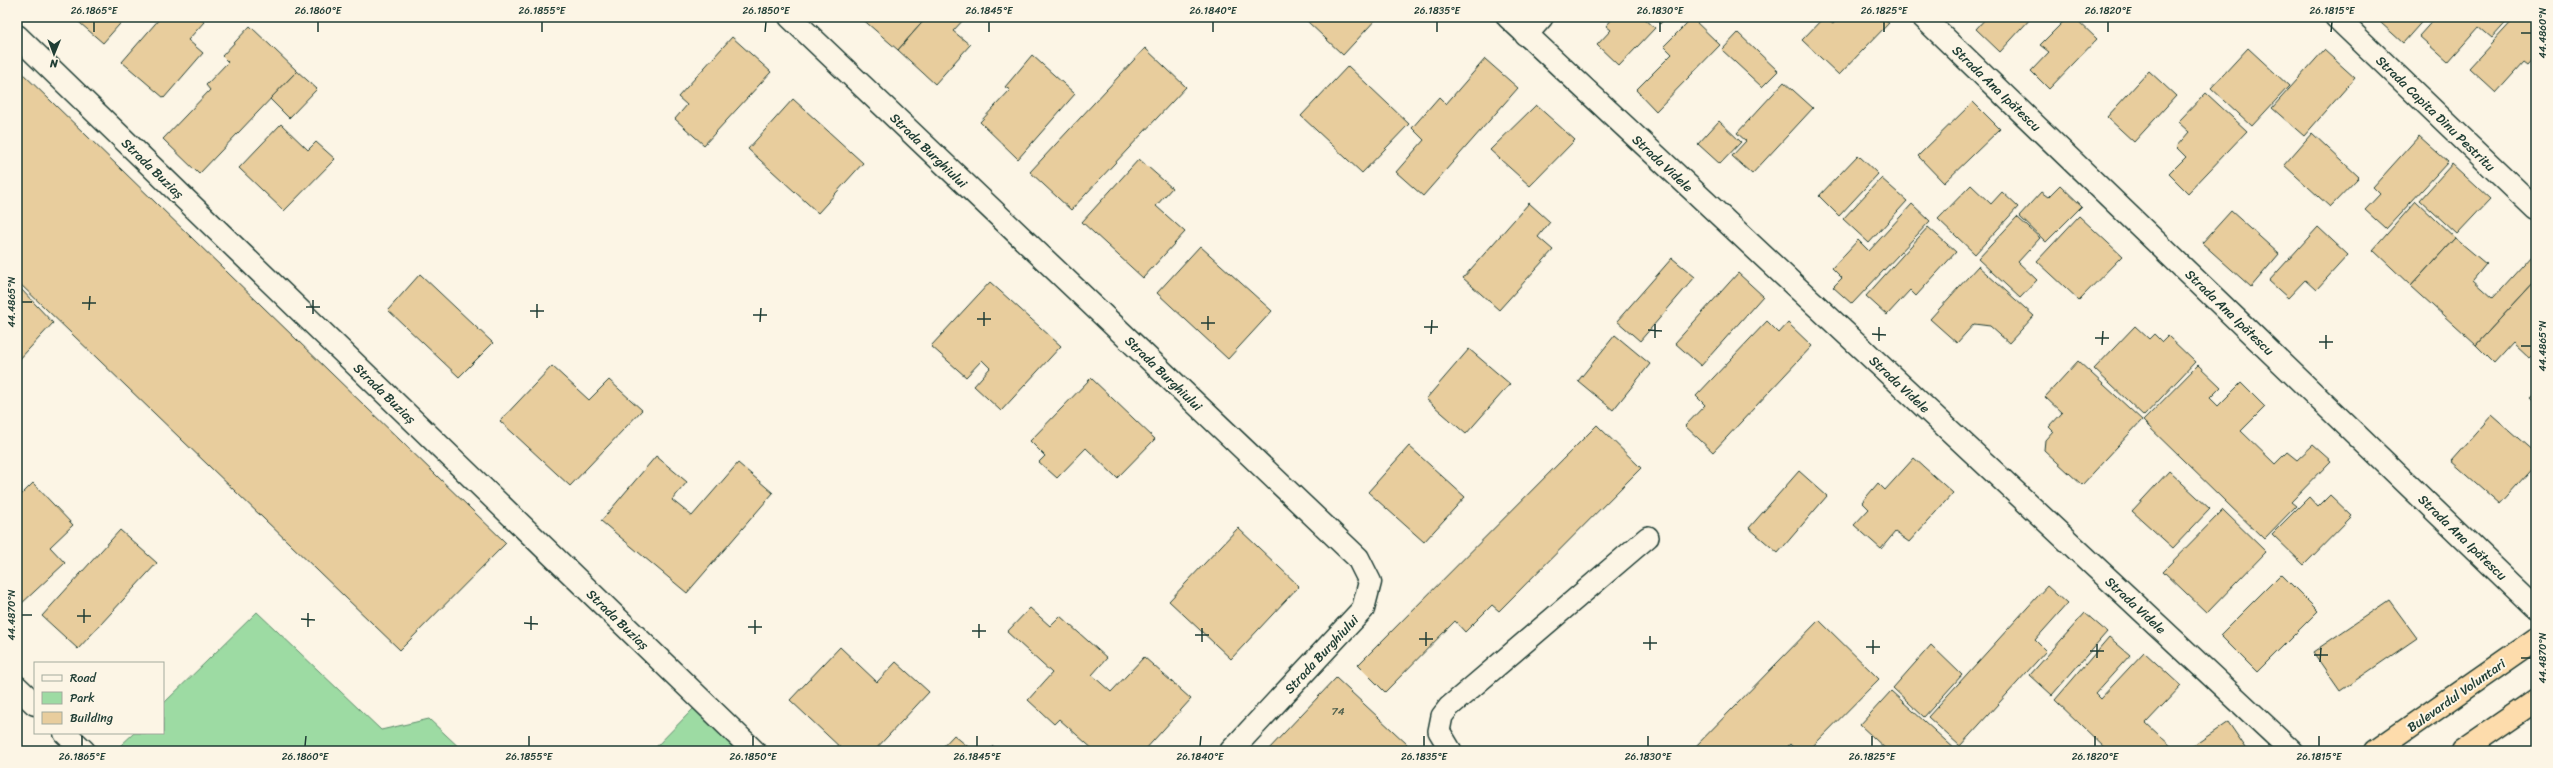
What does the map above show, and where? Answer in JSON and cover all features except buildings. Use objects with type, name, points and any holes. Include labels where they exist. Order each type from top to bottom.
[{"type":"highway","name":"Bulevardul Voluntari","points":[[2376,751],[2536,639]]},
{"type":"highway","points":[[2462,751],[2536,700]]},
{"type":"street","name":"Strada Burghiului","points":[[790,17],[1358,558],[1370,582],[1363,609],[1230,751]]},
{"type":"street","name":"Strada Videle","points":[[1508,17],[2292,751]]},
{"type":"street","points":[[1526,34],[1542,17]]},
{"type":"street","name":"Strada Ana Ipătescu","points":[[1924,17],[2536,608]]},
{"type":"street","name":"Strada Capita Dinu Pestritu","points":[[2336,17],[2536,209]]},
{"type":"street","name":"Strada Buziaș","points":[[17,36],[754,751]]},
{"type":"street","points":[[17,686],[34,703]]},
{"type":"street","points":[[66,734],[84,751]]},
{"type":"lane","points":[[1452,751],[1439,730],[1442,716],[1449,707],[1648,537]]},
{"type":"green space","points":[[257,612],[381,730],[429,719],[463,751],[125,751],[120,746],[133,734],[164,734],[164,703]]},
{"type":"green space","points":[[694,708],[738,751],[652,751]]}]
